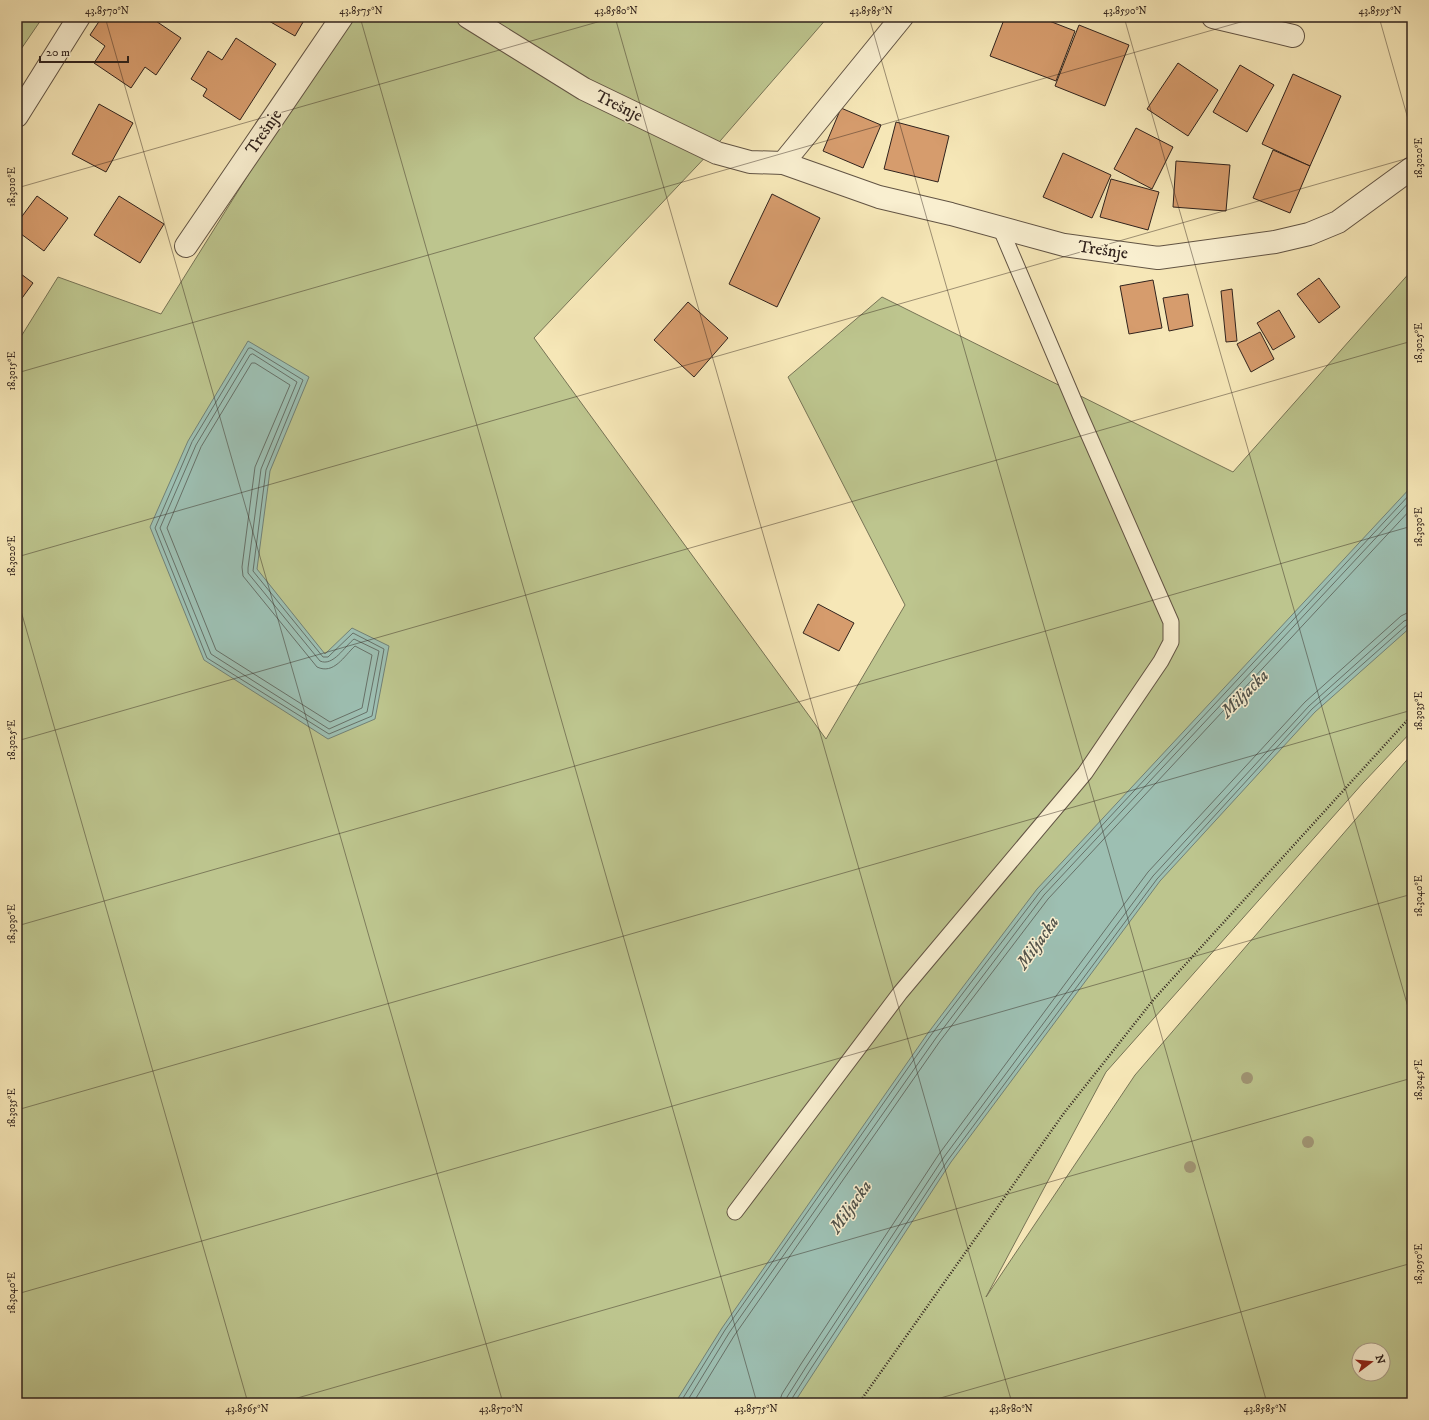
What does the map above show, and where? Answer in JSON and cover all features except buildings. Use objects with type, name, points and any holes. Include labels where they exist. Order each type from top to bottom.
[{"type":"street","points":[[17,116],[79,17]]},
{"type":"street","name":"Trešnje","points":[[186,246],[342,17]]},
{"type":"street","name":"Trešnje","points":[[468,17],[584,89],[717,153],[750,162],[783,163],[879,197],[1064,245],[1158,258],[1275,242],[1309,234],[1338,222],[1412,168]]},
{"type":"street","points":[[783,163],[902,17]]},
{"type":"street","points":[[1213,17],[1293,36]]},
{"type":"lane","points":[[735,1212],[900,993],[1085,773],[1161,661],[1171,642],[1171,622],[1000,228]]},
{"type":"path","points":[[859,1403],[1064,1113],[1154,999],[1412,715]]},
{"type":"green space","points":[[17,17],[43,17],[17,55]]},
{"type":"green space","points":[[347,17],[828,17],[714,148],[534,338],[826,739],[905,605],[788,377],[882,297],[1233,472],[1412,270],[1412,731],[1363,783],[1106,1072],[986,1297],[1135,1075],[1412,754],[1412,1403],[17,1403],[17,343],[58,277],[161,314]]},
{"type":"water","points":[[248,341],[309,377],[270,471],[257,569],[325,654],[352,628],[389,646],[375,719],[328,739],[204,660],[150,527],[188,441]]},
{"type":"water","name":"Miljacka","points":[[1412,486],[1412,626],[1315,712],[1160,881],[951,1162],[794,1403],[675,1403],[722,1328],[928,1033],[1037,889]]}]
